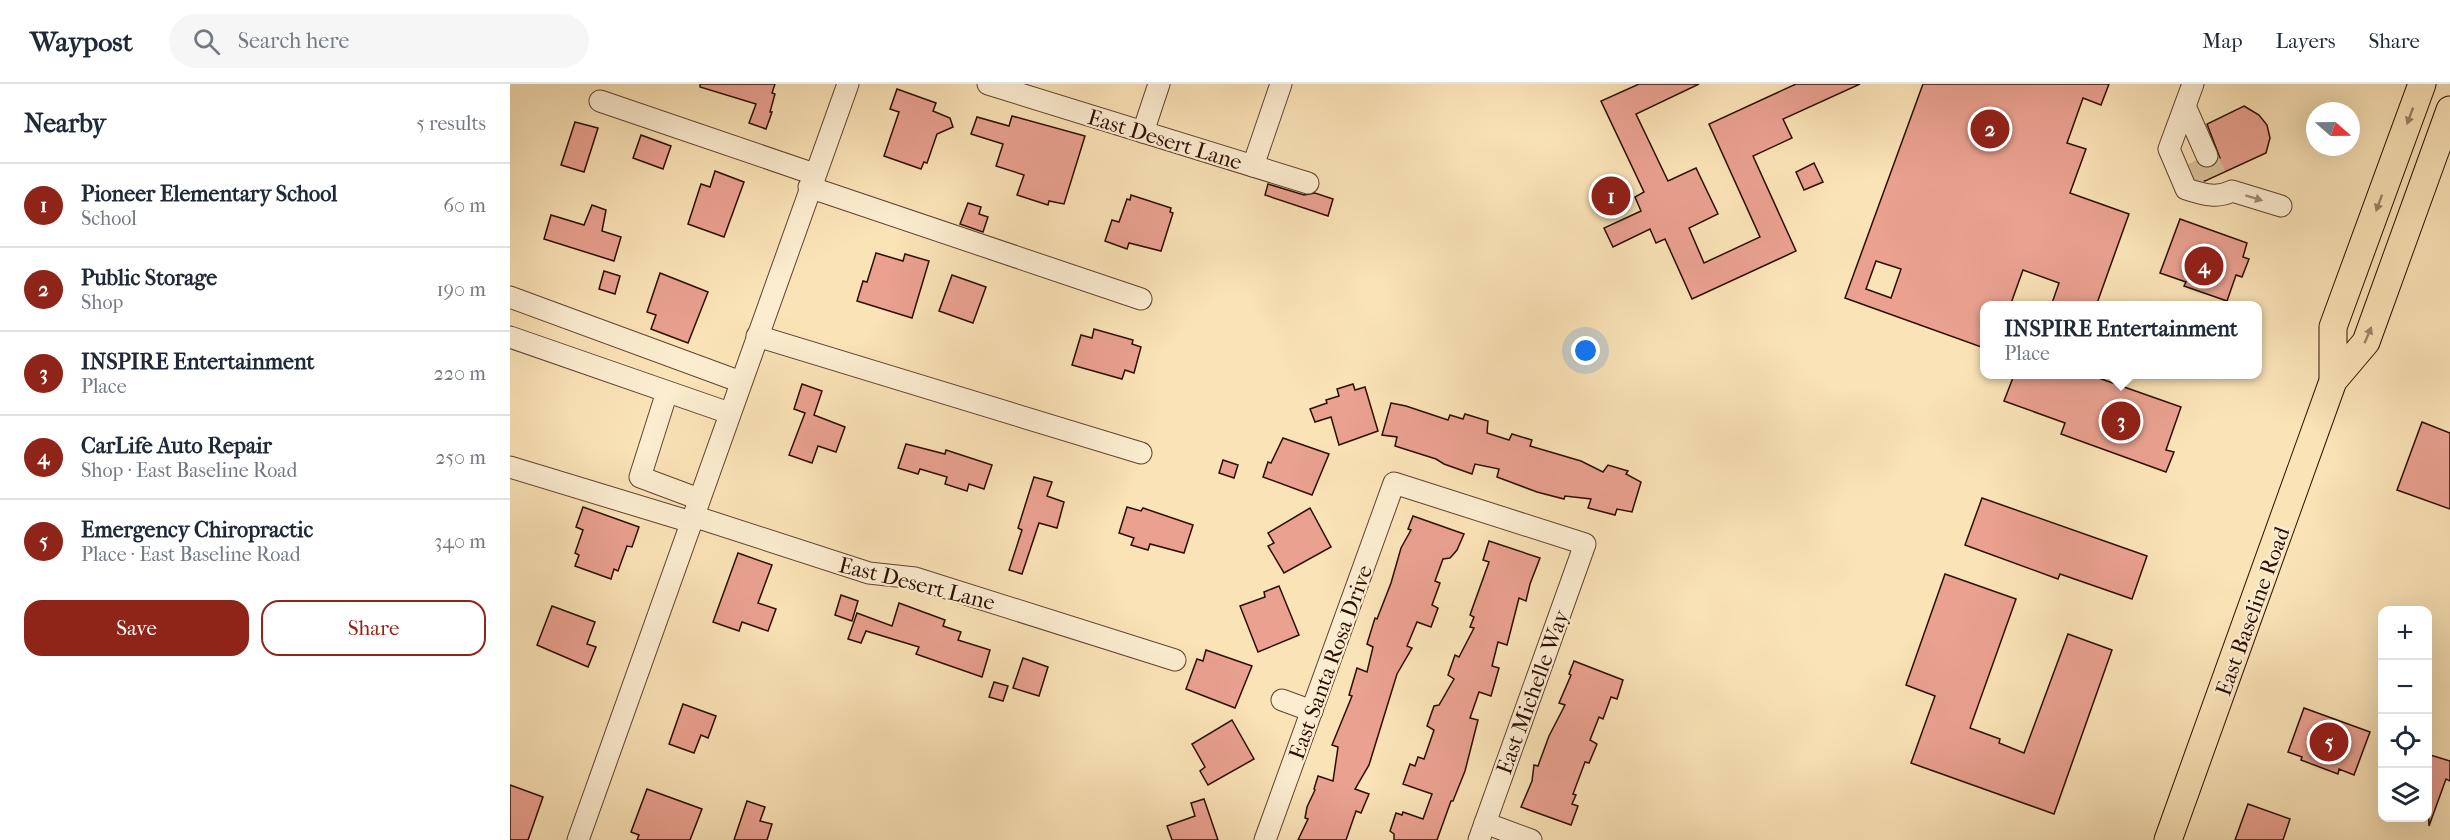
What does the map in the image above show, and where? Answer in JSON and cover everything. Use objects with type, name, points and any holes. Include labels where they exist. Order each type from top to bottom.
[{"type":"main road","name":"East Baseline Road","points":[[2168,840],[2333,381],[2333,327],[2422,84]]},
{"type":"main road","name":"East Baseline Road","points":[[2333,381],[2366,342],[2450,110]]},
{"type":"street","points":[[578,840],[848,84]]},
{"type":"street","name":"East Desert Lane","points":[[988,84],[1308,183]]},
{"type":"street","points":[[1143,132],[1160,84]]},
{"type":"street","points":[[1253,166],[1281,84]]},
{"type":"street","points":[[2193,84],[2169,149],[2186,189],[2208,178]]},
{"type":"street","points":[[600,101],[812,181],[1141,299]]},
{"type":"street","points":[[2180,120],[2208,178],[2232,191],[2281,206]]},
{"type":"street","points":[[2180,120],[2208,178]]},
{"type":"street","points":[[510,297],[741,382]]},
{"type":"street","points":[[757,336],[1141,453]]},
{"type":"street","points":[[510,337],[729,413]]},
{"type":"street","points":[[667,392],[640,477],[695,512]]},
{"type":"street","points":[[510,467],[695,512]]},
{"type":"street","name":"East Santa Rosa Drive","points":[[1265,840],[1394,483],[1585,544]]},
{"type":"street","name":"East Desert Lane","points":[[695,512],[869,573],[915,578],[1175,660]]},
{"type":"street","name":"East Michelle Way","points":[[1482,832],[1585,544]]},
{"type":"street","points":[[1282,700],[1312,711]]},
{"type":"street","points":[[1482,832],[1531,840]]},
{"type":"building","points":[[700,84],[775,84],[772,93],[775,94],[770,112],[772,112],[766,129],[749,123],[756,104],[700,87]]},
{"type":"building","points":[[1639,84],[1699,84],[1636,114],[1668,181],[1696,168],[1718,214],[1689,228],[1704,263],[1760,237],[1709,124],[1796,84],[1860,84],[1783,119],[1792,138],[1753,156],[1796,251],[1692,299],[1665,239],[1656,243],[1650,229],[1613,247],[1604,228],[1641,211],[1635,197],[1644,192],[1601,101]]},
{"type":"building","points":[[1923,84],[2109,84],[2101,105],[2083,98],[2067,143],[2086,149],[2070,193],[2129,214],[2098,301],[2053,301],[2059,283],[2023,270],[2012,301],[1980,301],[1980,347],[1845,298]],"holes":[[[1876,261],[1901,269],[1891,298],[1866,289]]]},
{"type":"building","points":[[897,89],[936,103],[933,111],[950,118],[953,127],[937,134],[927,163],[924,162],[921,169],[884,156],[899,112],[890,109]]},
{"type":"building","points":[[2244,106],[2259,115],[2267,125],[2270,138],[2266,153],[2205,181],[2195,178],[2190,165],[2196,162],[2205,169],[2212,168],[2220,158],[2207,124]]},
{"type":"building","points":[[1012,116],[1085,136],[1064,204],[1049,201],[1048,205],[1017,195],[1024,175],[996,166],[1003,144],[971,134],[977,117],[1009,126]]},
{"type":"building","points":[[575,122],[598,128],[584,172],[561,165]]},
{"type":"building","points":[[641,135],[671,146],[663,169],[633,158]]},
{"type":"building","points":[[1814,163],[1823,182],[1804,190],[1796,172]]},
{"type":"building","points":[[715,171],[744,182],[724,237],[688,224],[701,184],[710,187]]},
{"type":"building","points":[[1268,184],[1304,195],[1315,193],[1333,199],[1328,216],[1265,195]]},
{"type":"building","points":[[1131,195],[1171,208],[1170,212],[1173,213],[1161,251],[1129,243],[1127,249],[1105,241],[1112,220],[1119,222],[1127,199],[1130,200]]},
{"type":"building","points":[[968,203],[981,207],[979,214],[988,217],[983,232],[960,224]]},
{"type":"building","points":[[592,205],[606,210],[602,231],[621,237],[614,261],[544,239],[551,215],[584,225]]},
{"type":"building","points":[[2180,219],[2247,243],[2243,257],[2249,259],[2242,277],[2236,275],[2227,301],[2184,286],[2186,282],[2160,273]]},
{"type":"building","points":[[876,253],[903,261],[905,254],[929,261],[912,318],[857,301],[863,281],[867,282]]},
{"type":"building","points":[[604,271],[620,276],[615,294],[599,289]]},
{"type":"building","points":[[660,273],[708,292],[688,343],[651,329],[656,315],[647,312]]},
{"type":"building","points":[[952,275],[986,287],[973,323],[939,311]]},
{"type":"building","points":[[1094,329],[1133,340],[1132,344],[1141,347],[1134,373],[1125,370],[1122,379],[1072,365],[1081,335],[1092,338]]},
{"type":"building","points":[[2012,379],[2101,379],[2181,407],[2166,450],[2174,452],[2166,472],[2061,434],[2065,423],[2004,401]]},
{"type":"building","points":[[802,384],[822,391],[814,415],[845,427],[836,452],[818,446],[812,463],[789,455],[805,413],[794,409]]},
{"type":"building","points":[[1353,384],[1355,390],[1365,387],[1378,431],[1339,445],[1331,417],[1315,422],[1310,409],[1339,396],[1337,389]]},
{"type":"building","points":[[1391,403],[1448,420],[1450,415],[1463,419],[1465,414],[1488,421],[1487,433],[1509,440],[1512,434],[1532,440],[1530,446],[1581,461],[1603,472],[1608,465],[1628,471],[1626,474],[1641,482],[1632,512],[1617,509],[1615,515],[1588,508],[1591,499],[1565,496],[1564,499],[1537,492],[1497,477],[1499,469],[1475,464],[1472,474],[1395,446],[1397,437],[1382,435]]},
{"type":"building","points":[[2422,422],[2450,433],[2450,509],[2397,490]]},
{"type":"building","points":[[1283,438],[1329,454],[1312,495],[1263,477],[1268,462],[1271,463]]},
{"type":"building","points":[[906,444],[945,454],[946,450],[992,465],[984,489],[969,484],[967,491],[945,484],[947,477],[920,469],[918,474],[898,468]]},
{"type":"building","points":[[1223,460],[1238,465],[1234,478],[1219,473]]},
{"type":"building","points":[[1034,477],[1052,482],[1047,496],[1064,502],[1057,528],[1039,523],[1022,574],[1009,570],[1022,530],[1018,528]]},
{"type":"building","points":[[1982,498],[2147,556],[2132,599],[2060,574],[2058,579],[1965,545]]},
{"type":"building","points":[[583,507],[639,527],[632,547],[627,546],[618,571],[614,569],[611,579],[575,566],[579,555],[575,553],[583,530],[576,527]]},
{"type":"building","points":[[1127,507],[1141,511],[1143,508],[1193,525],[1184,553],[1150,544],[1148,550],[1131,545],[1134,538],[1119,533]]},
{"type":"building","points":[[1310,508],[1331,547],[1284,573],[1268,546],[1274,543],[1268,533]]},
{"type":"building","points":[[1413,516],[1464,534],[1457,550],[1450,558],[1443,559],[1435,581],[1440,583],[1432,605],[1438,608],[1431,627],[1417,622],[1407,646],[1412,648],[1397,674],[1369,765],[1355,789],[1369,794],[1361,813],[1356,811],[1346,840],[1298,840],[1308,819],[1305,818],[1307,807],[1315,790],[1318,776],[1333,781],[1338,747],[1332,745],[1352,696],[1349,695],[1357,668],[1367,672],[1373,647],[1367,644],[1375,618],[1377,619],[1391,583],[1401,548],[1411,530],[1408,529]]},
{"type":"building","points":[[1489,541],[1540,558],[1526,601],[1519,598],[1507,645],[1498,642],[1492,666],[1499,668],[1491,696],[1479,692],[1470,718],[1478,720],[1465,771],[1437,840],[1394,840],[1394,834],[1390,831],[1396,813],[1402,815],[1403,812],[1423,819],[1432,794],[1403,784],[1410,764],[1415,766],[1418,757],[1424,759],[1434,730],[1427,726],[1434,706],[1439,705],[1454,679],[1448,675],[1455,655],[1459,657],[1474,628],[1470,627],[1474,617],[1470,615],[1489,562],[1483,560]]},
{"type":"building","points":[[738,553],[772,565],[758,603],[776,609],[768,631],[742,622],[739,631],[713,622]]},
{"type":"building","points":[[1945,574],[2016,599],[1970,728],[2000,739],[1999,743],[2024,753],[2068,634],[2112,650],[2054,814],[1911,763],[1935,696],[1906,685]]},
{"type":"building","points":[[1279,586],[1299,635],[1258,652],[1240,606],[1265,597],[1264,592]]},
{"type":"building","points":[[841,595],[858,601],[852,621],[835,615]]},
{"type":"building","points":[[899,603],[945,620],[943,626],[961,632],[958,640],[990,650],[982,677],[916,654],[919,647],[866,631],[861,643],[848,639],[857,613],[892,626]]},
{"type":"building","points":[[552,606],[595,622],[587,644],[596,647],[588,667],[537,645]]},
{"type":"building","points":[[1206,650],[1252,666],[1235,708],[1186,689],[1197,659],[1203,661]]},
{"type":"building","points":[[1023,658],[1048,667],[1039,696],[1013,688]]},
{"type":"building","points":[[1574,661],[1623,680],[1617,699],[1611,697],[1603,719],[1599,717],[1590,740],[1597,744],[1589,763],[1585,762],[1573,794],[1576,795],[1572,804],[1578,806],[1571,825],[1521,807],[1532,781],[1534,765],[1538,766],[1549,736],[1565,705],[1559,703],[1571,675],[1569,674]]},
{"type":"building","points":[[994,682],[1008,686],[1003,701],[989,697]]},
{"type":"building","points":[[683,704],[716,716],[708,738],[701,735],[694,753],[669,744]]},
{"type":"building","points":[[2304,708],[2370,732],[2354,775],[2339,769],[2338,774],[2301,760],[2302,757],[2288,752]]},
{"type":"building","points":[[1232,720],[1254,759],[1208,785],[1200,771],[1205,767],[1192,744]]},
{"type":"building","points":[[2432,756],[2450,761],[2450,781],[2446,779],[2432,818]]},
{"type":"building","points":[[510,785],[543,797],[528,840],[510,840]]},
{"type":"building","points":[[647,789],[702,809],[690,840],[637,840],[639,835],[631,832]]},
{"type":"building","points":[[1204,799],[1218,840],[1172,840],[1167,826],[1195,816],[1191,803]]},
{"type":"building","points":[[747,801],[765,807],[760,821],[772,824],[767,840],[734,840]]},
{"type":"building","points":[[2248,804],[2290,819],[2283,840],[2235,840]]},
{"type":"tunnel","points":[[2207,156],[2216,176]]},
{"type":"tunnel","points":[[2190,164],[2200,183]]},
{"type":"place","name":"Public Storage","points":[[1990,129]]},
{"type":"place","name":"Pioneer Elementary School","points":[[1611,196]]},
{"type":"place","name":"CarLife Auto Repair","points":[[2204,266]]},
{"type":"place","name":"INSPIRE Entertainment","points":[[2121,421]]},
{"type":"place","name":"Emergency Chiropractic","points":[[2329,742]]}]
